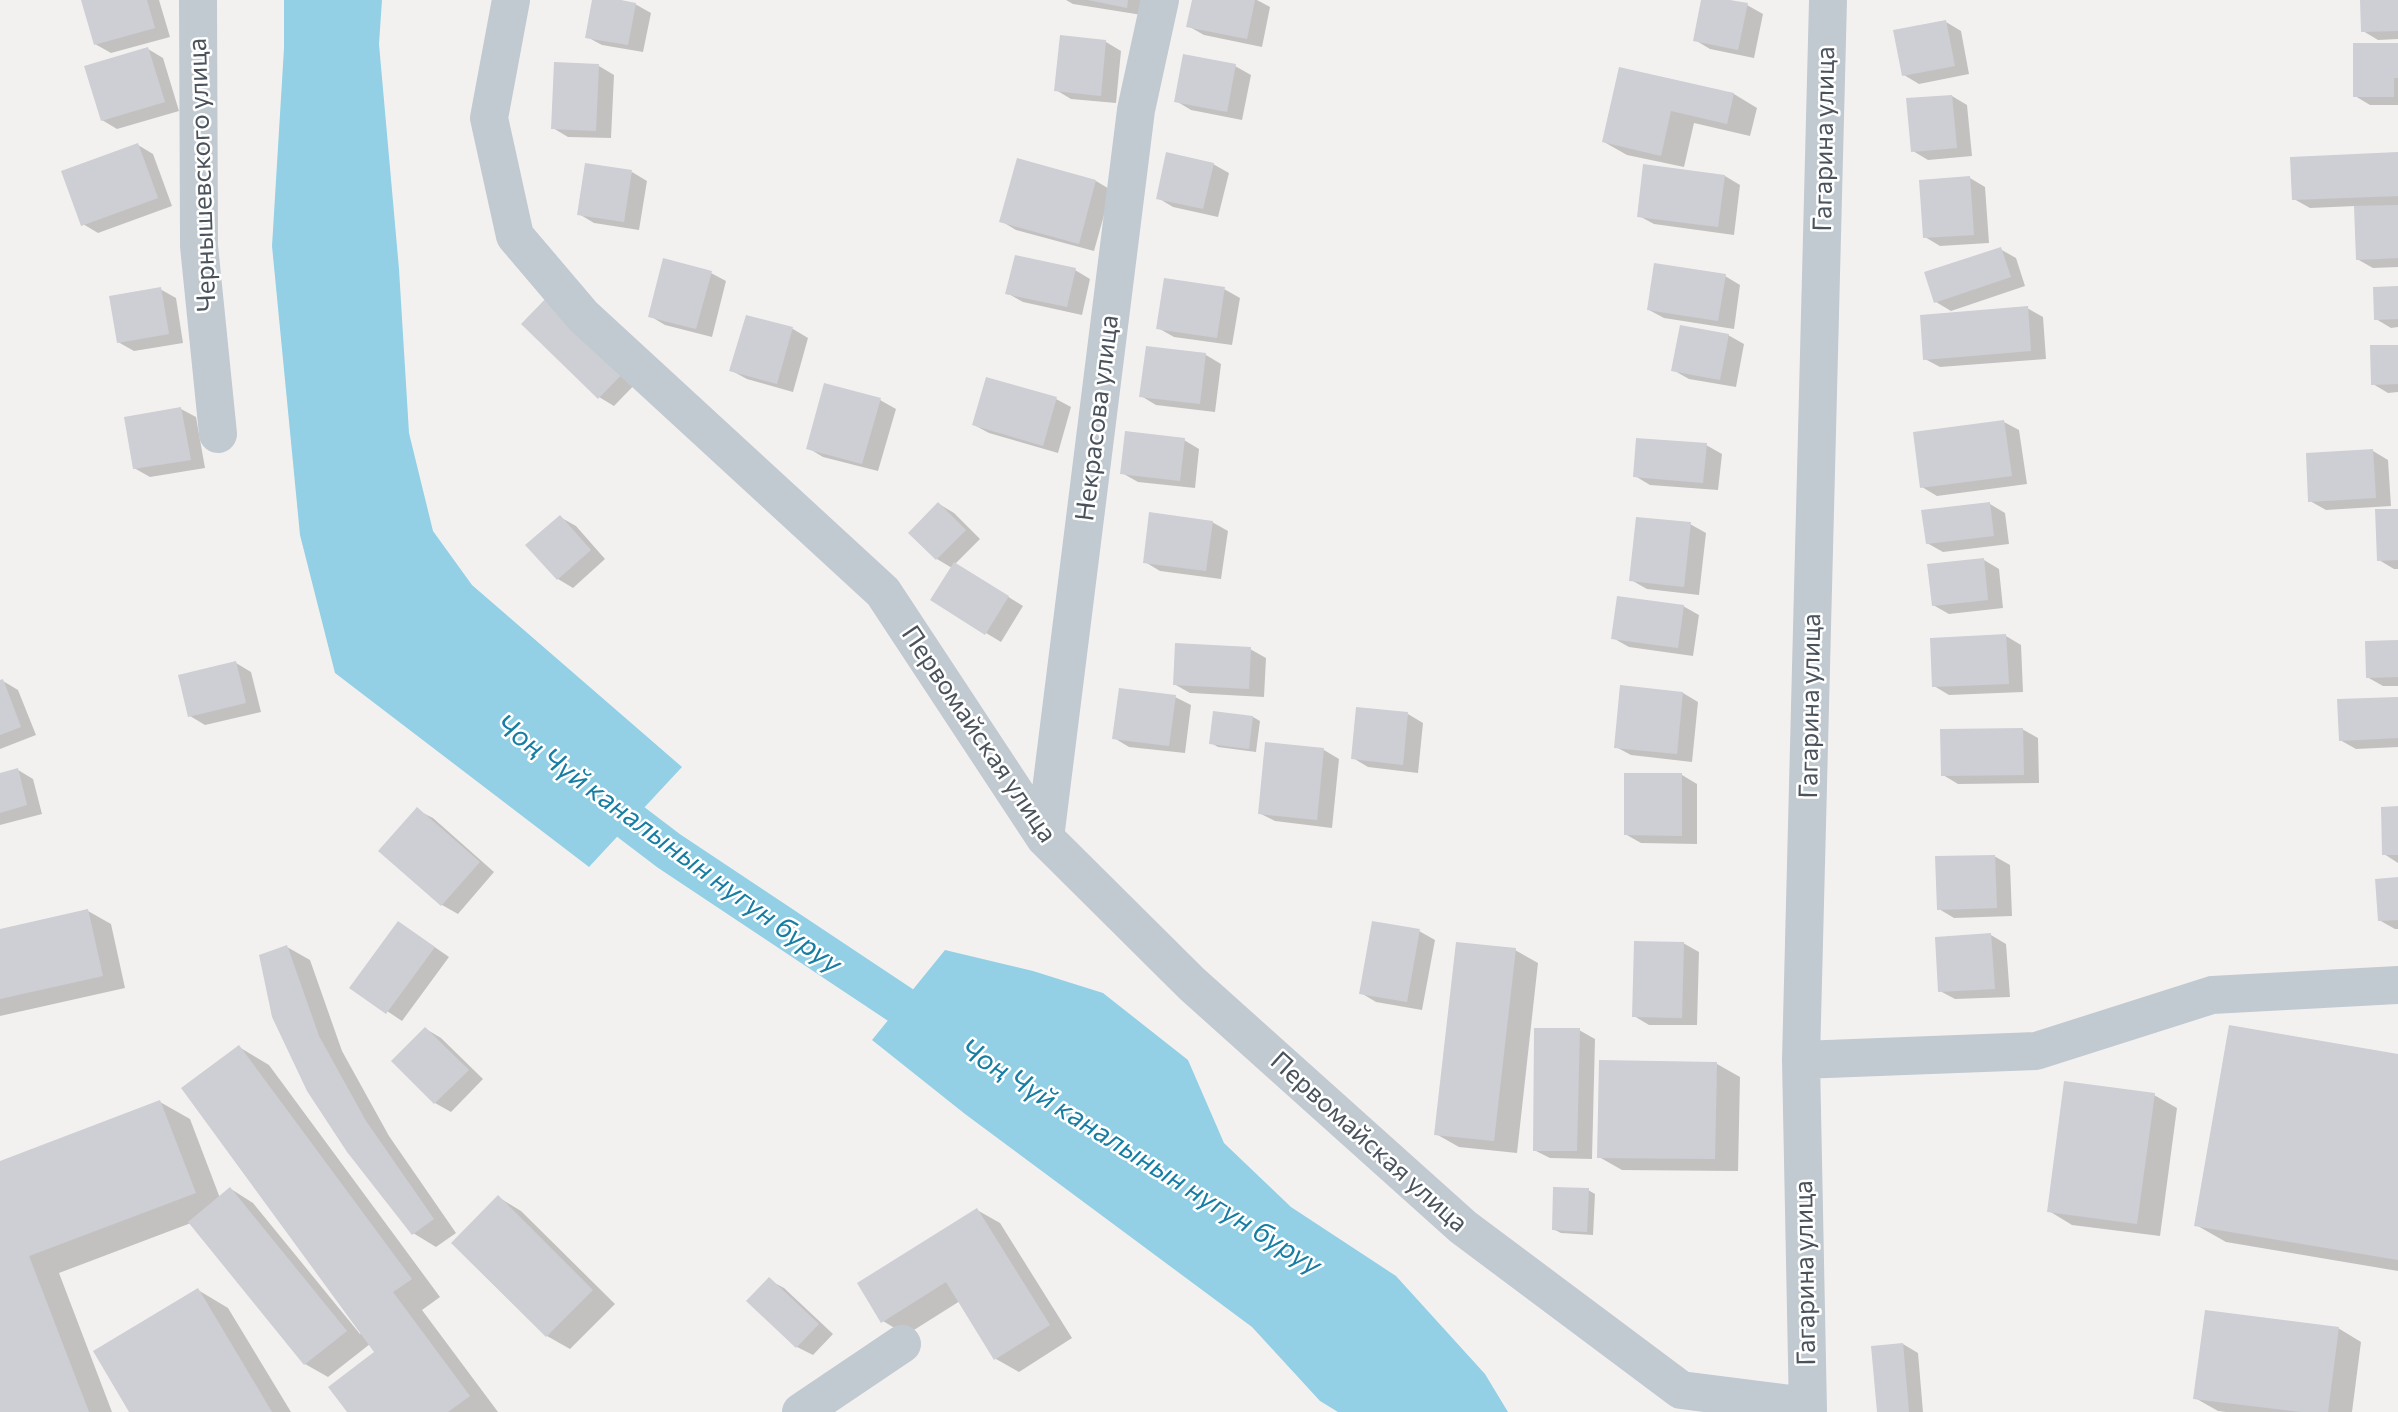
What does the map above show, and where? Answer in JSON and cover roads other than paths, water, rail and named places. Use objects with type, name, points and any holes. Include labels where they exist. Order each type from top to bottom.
[{"type":"street","name":"Чернышевского улица","points":[[198,0],[199,246],[218,434]]},
{"type":"street","name":"Первомайская улица","points":[[511,0],[489,118],[514,236],[583,316],[883,592],[1045,838],[1192,984],[1463,1227],[1670,1382],[1681,1390],[1808,1409]]},
{"type":"street","name":"Некрасова улица","points":[[1045,838],[1136,110],[1160,0]]},
{"type":"street","name":"Гагарина улица","points":[[1808,1409],[1801,1059],[1828,0]]},
{"type":"street","points":[[1801,1059],[2036,1051],[2212,995],[2398,985]]},
{"type":"street","points":[[801,1412],[902,1343]]},
{"type":"water","points":[[284,0],[382,0],[379,44],[399,269],[409,433],[433,531],[472,585],[682,767],[589,867],[335,673],[300,535],[272,246],[284,48]]},
{"type":"water","points":[[945,950],[1033,971],[1103,993],[1188,1060],[1224,1143],[1291,1207],[1396,1276],[1485,1374],[1508,1412],[1338,1412],[1320,1401],[1252,1327],[965,1114],[872,1040]]},
{"type":"waterway","name":"Чоң Чүй каналынын нугун буруу","points":[[586,788],[669,851],[947,1036]]}]
